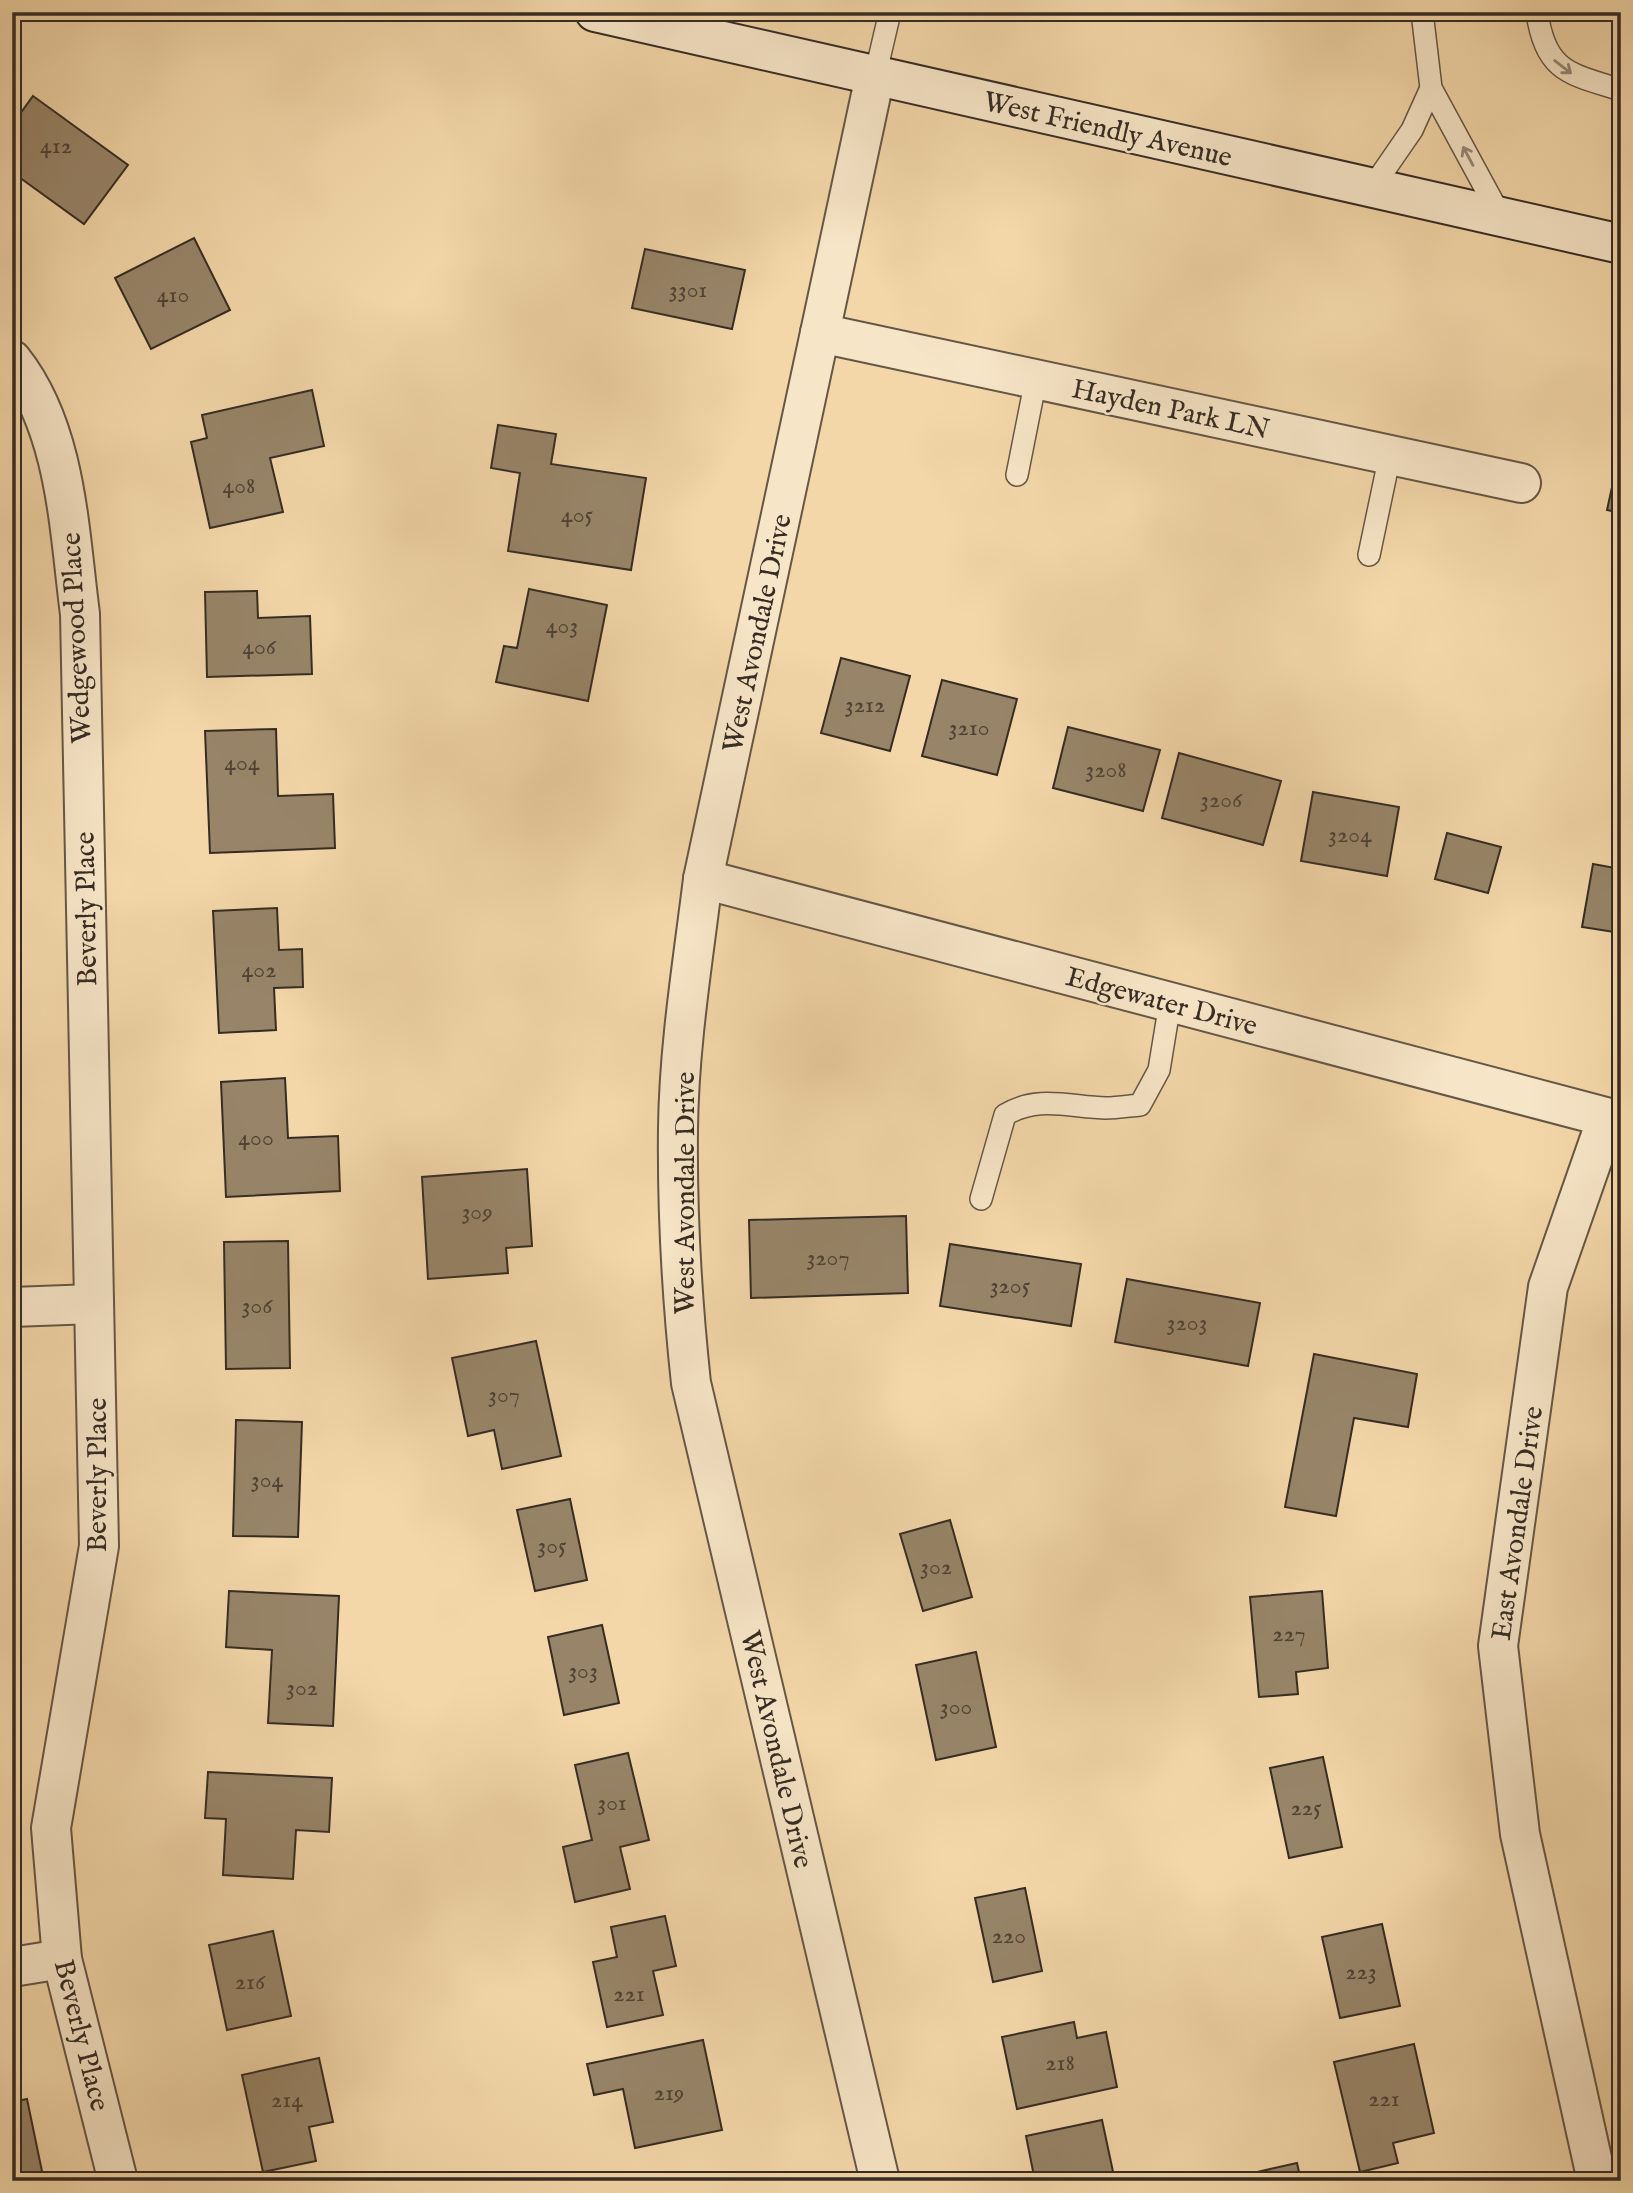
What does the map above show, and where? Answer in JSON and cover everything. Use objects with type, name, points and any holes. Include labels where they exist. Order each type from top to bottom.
[{"type":"street","name":"West Friendly Avenue","points":[[603,13],[1621,244]]},
{"type":"street","name":"West Avondale Drive","points":[[875,76],[703,879],[687,1015],[678,1127],[683,1310],[691,1383],[880,2181]]},
{"type":"street","name":"Hayden Park LN","points":[[820,333],[1521,482]]},
{"type":"street","name":"Wedgewood Place","points":[[12,360],[23,374],[46,425],[59,468],[68,515],[80,614],[82,759]]},
{"type":"street","name":"Beverly Place","points":[[82,759],[99,1546],[51,1828],[62,1959],[118,2181]]},
{"type":"street","name":"Edgewater Drive","points":[[703,879],[1614,1120]]},
{"type":"street","name":"East Avondale Drive","points":[[1597,2181],[1520,1834],[1498,1646],[1548,1287],[1614,1120]]},
{"type":"street","points":[[12,1307],[94,1304]]},
{"type":"street","points":[[12,1967],[62,1959]]},
{"type":"lane","points":[[875,76],[890,12]]},
{"type":"lane","points":[[1422,12],[1431,88],[1501,217]]},
{"type":"lane","points":[[1537,12],[1539,30],[1550,57],[1568,74],[1621,90]]},
{"type":"lane","points":[[1372,188],[1412,130],[1431,88]]},
{"type":"lane","points":[[1017,475],[1035,379]]},
{"type":"lane","points":[[1369,555],[1390,455]]},
{"type":"lane","points":[[981,1199],[1005,1115],[1021,1105],[1056,1102],[1108,1108],[1140,1105],[1159,1070],[1170,1003]]},
{"type":"building","points":[[33,96],[128,165],[84,224],[12,172],[12,125]]},
{"type":"building","points":[[194,238],[230,310],[151,349],[115,278]]},
{"type":"building","points":[[645,249],[745,270],[732,329],[632,308]]},
{"type":"building","points":[[312,390],[324,446],[270,458],[283,512],[210,528],[191,442],[207,438],[202,415]]},
{"type":"building","points":[[498,425],[556,434],[551,464],[646,478],[631,570],[508,551],[520,473],[491,468]]},
{"type":"building","points":[[1621,446],[1621,513],[1607,510]]},
{"type":"building","points":[[529,589],[607,605],[588,701],[496,682],[504,646],[517,648]]},
{"type":"building","points":[[257,591],[258,618],[310,616],[312,674],[207,677],[205,592]]},
{"type":"building","points":[[841,658],[910,676],[890,751],[821,733]]},
{"type":"building","points":[[942,680],[1017,699],[997,775],[922,756]]},
{"type":"building","points":[[1068,727],[1160,750],[1143,811],[1053,788]]},
{"type":"building","points":[[276,729],[278,796],[333,794],[335,848],[210,853],[205,731]]},
{"type":"building","points":[[1179,753],[1281,781],[1263,845],[1162,818]]},
{"type":"building","points":[[1313,792],[1399,807],[1387,876],[1301,861]]},
{"type":"building","points":[[1447,833],[1501,847],[1488,893],[1435,879]]},
{"type":"building","points":[[1593,864],[1621,869],[1621,933],[1582,927]]},
{"type":"building","points":[[277,908],[279,950],[302,949],[303,987],[274,988],[276,1030],[219,1033],[213,911]]},
{"type":"building","points":[[285,1078],[288,1138],[338,1136],[340,1191],[226,1197],[221,1082]]},
{"type":"building","points":[[527,1169],[532,1246],[506,1248],[508,1273],[428,1279],[422,1177]]},
{"type":"building","points":[[906,1216],[908,1293],[751,1298],[749,1220]]},
{"type":"building","points":[[288,1241],[290,1368],[226,1369],[224,1242]]},
{"type":"building","points":[[950,1244],[1081,1264],[1071,1326],[940,1306]]},
{"type":"building","points":[[1127,1279],[1260,1303],[1248,1366],[1115,1342]]},
{"type":"building","points":[[536,1341],[561,1456],[502,1469],[494,1430],[468,1436],[452,1358]]},
{"type":"building","points":[[1314,1354],[1417,1374],[1408,1427],[1354,1418],[1336,1516],[1285,1507]]},
{"type":"building","points":[[236,1420],[302,1422],[298,1537],[233,1536]]},
{"type":"building","points":[[570,1499],[587,1580],[535,1591],[517,1510]]},
{"type":"building","points":[[950,1520],[972,1597],[923,1611],[900,1534]]},
{"type":"building","points":[[229,1591],[339,1596],[333,1726],[268,1723],[272,1650],[226,1647]]},
{"type":"building","points":[[1322,1591],[1328,1668],[1296,1672],[1298,1694],[1259,1697],[1250,1597]]},
{"type":"building","points":[[602,1625],[619,1703],[564,1715],[548,1637]]},
{"type":"building","points":[[976,1652],[996,1747],[936,1760],[916,1665]]},
{"type":"building","points":[[628,1753],[649,1840],[620,1847],[630,1889],[575,1902],[563,1847],[592,1840],[575,1765]]},
{"type":"building","points":[[1323,1757],[1342,1847],[1289,1858],[1270,1768]]},
{"type":"building","points":[[208,1772],[332,1778],[329,1832],[296,1830],[293,1879],[223,1875],[226,1819],[205,1818]]},
{"type":"building","points":[[1025,1888],[1042,1971],[993,1982],[975,1898]]},
{"type":"building","points":[[665,1916],[676,1966],[653,1971],[663,2015],[607,2027],[593,1962],[617,1957],[611,1927]]},
{"type":"building","points":[[1382,1924],[1400,2006],[1340,2018],[1322,1937]]},
{"type":"building","points":[[273,1931],[291,2016],[227,2030],[209,1945]]},
{"type":"building","points":[[1074,2022],[1077,2038],[1106,2032],[1117,2087],[1017,2109],[1002,2037]]},
{"type":"building","points":[[703,2040],[722,2130],[635,2148],[623,2089],[594,2095],[587,2064]]},
{"type":"building","points":[[1414,2044],[1434,2133],[1393,2143],[1398,2163],[1360,2172],[1334,2062]]},
{"type":"building","points":[[319,2058],[333,2122],[309,2127],[316,2161],[263,2172],[242,2075]]},
{"type":"building","points":[[27,2099],[44,2181],[12,2181],[12,2102]]},
{"type":"building","points":[[1102,2120],[1115,2181],[1035,2181],[1026,2136]]},
{"type":"building","points":[[1297,2163],[1301,2181],[1258,2181],[1257,2172]]}]
